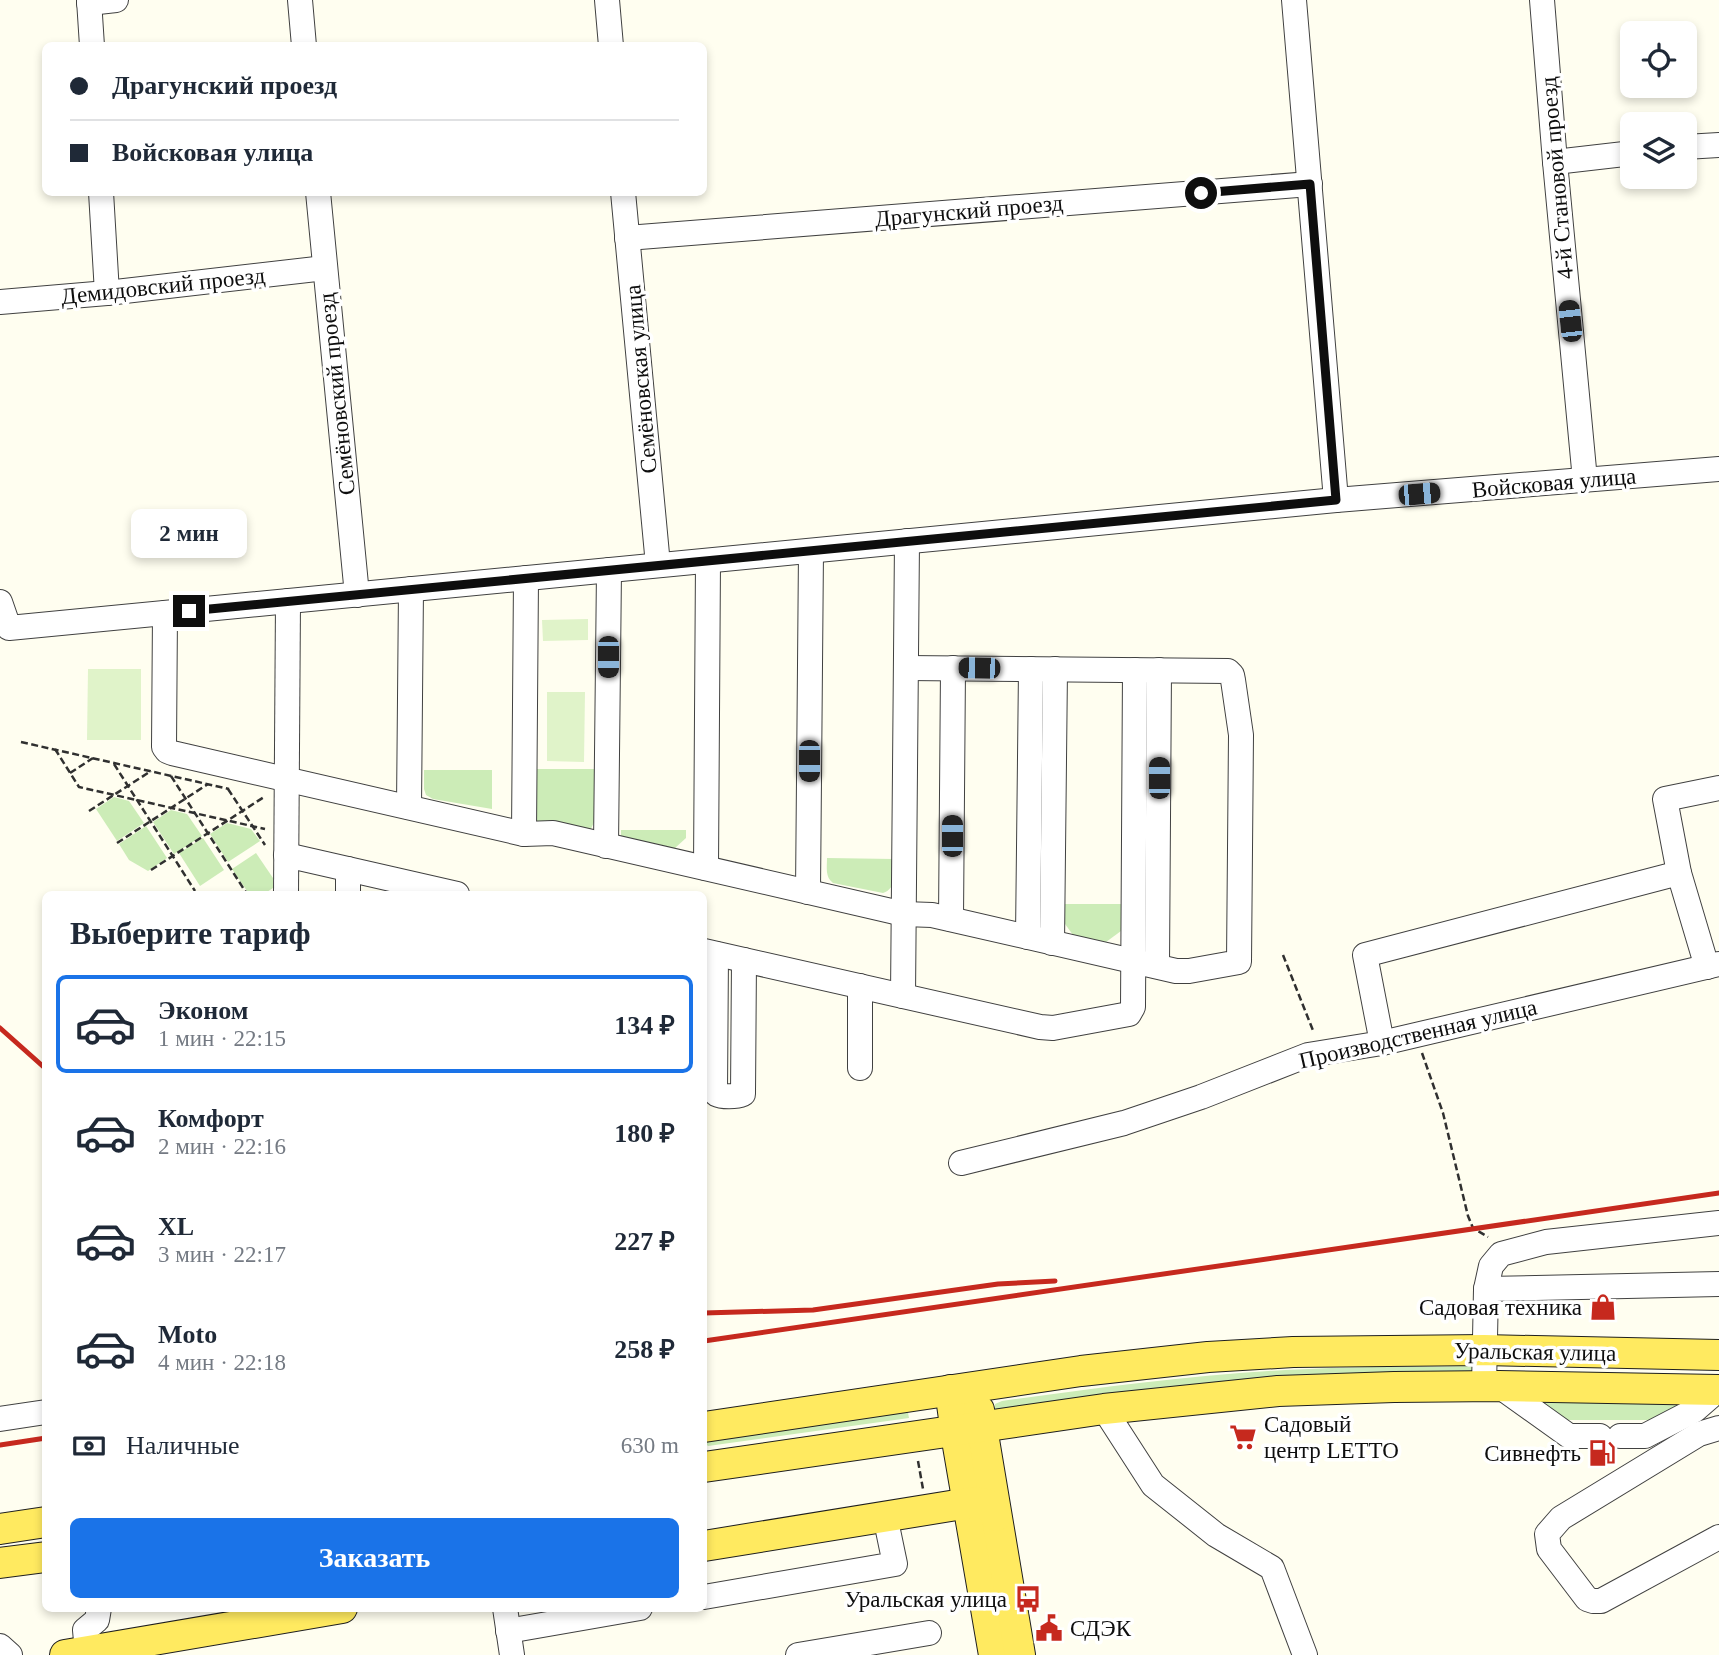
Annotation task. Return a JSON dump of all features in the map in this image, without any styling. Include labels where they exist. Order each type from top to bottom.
[{"type":"main road","name":"Уральская улица","points":[[707,1427],[1081,1371],[1208,1357],[1293,1352],[1483,1350],[1719,1355]]},
{"type":"main road","name":"Уральская улица","points":[[707,1467],[1104,1409],[1278,1391],[1492,1386],[1718,1390]]},
{"type":"main road","points":[[963,1388],[969,1430],[963,1505],[1000,1655]]},
{"type":"main road","points":[[963,1505],[969,1430]]},
{"type":"main road","points":[[707,1546],[963,1505]]},
{"type":"main road","points":[[0,1529],[42,1523]]},
{"type":"main road","points":[[1,1564],[42,1558]]},
{"type":"main road","points":[[76,1653],[125,1650],[315,1612]]},
{"type":"street","points":[[92,42],[89,1],[116,0]]},
{"type":"street","points":[[300,0],[304,42]]},
{"type":"street","points":[[607,0],[611,42]]},
{"type":"street","points":[[1294,0],[1336,500]]},
{"type":"street","name":"4-й Становой проезд","points":[[1542,0],[1585,480]]},
{"type":"street","points":[[1697,146],[1719,145]]},
{"type":"street","points":[[1555,162],[1620,154]]},
{"type":"street","name":"Драгунский проезд","points":[[627,238],[1310,184]]},
{"type":"street","points":[[101,196],[107,293]]},
{"type":"street","name":"Семёновский проезд","points":[[318,196],[357,595]]},
{"type":"street","name":"Семёновская улица","points":[[623,196],[658,565]]},
{"type":"street","name":"Демидовский проезд","points":[[0,302],[107,293],[325,268]]},
{"type":"street","name":"Войсковая улица","points":[[0,602],[9,628],[1336,500],[1719,469]]},
{"type":"street","points":[[904,996],[907,541]]},
{"type":"street","points":[[808,892],[811,551]]},
{"type":"street","points":[[706,868],[708,561]]},
{"type":"street","points":[[606,846],[608,570]]},
{"type":"street","points":[[524,834],[526,578]]},
{"type":"street","points":[[409,807],[411,589]]},
{"type":"street","points":[[286,891],[279,845],[287,779],[288,601]]},
{"type":"street","points":[[164,613],[164,747],[172,753],[524,834],[553,833],[904,914],[932,915],[1182,972],[1239,962],[1241,734],[1232,675],[1228,671],[906,668]]},
{"type":"street","points":[[951,919],[953,668]]},
{"type":"street","points":[[1040,940],[1043,669]]},
{"type":"street","points":[[744,960],[743,1092],[739,1096],[720,1096],[715,1092],[710,952],[1040,1027],[1053,1028],[1129,1014],[1145,964],[1147,670]]},
{"type":"street","points":[[1713,966],[1679,873],[1665,799],[1719,788]]},
{"type":"street","points":[[279,845],[348,869],[444,891]]},
{"type":"street","points":[[348,869],[348,891]]},
{"type":"street","points":[[1382,1043],[1364,955],[1679,873]]},
{"type":"street","name":"Производственная улица","points":[[961,1163],[1124,1123],[1201,1097],[1308,1055],[1382,1043],[1713,966]]},
{"type":"street","points":[[860,986],[860,1068]]},
{"type":"street","points":[[1718,1390],[1695,1410],[1645,1436],[1569,1436],[1492,1386],[1483,1350],[1486,1289],[1491,1266],[1501,1254],[1546,1242],[1719,1223]]},
{"type":"street","points":[[1486,1289],[1719,1284]]},
{"type":"street","points":[[1104,1409],[1153,1485],[1216,1535],[1272,1568],[1305,1655]]},
{"type":"street","points":[[0,1419],[42,1413]]},
{"type":"street","points":[[1719,1428],[1699,1434],[1560,1518],[1547,1534],[1549,1549],[1587,1599],[1593,1601],[1601,1601],[1719,1537]]},
{"type":"street","points":[[707,1596],[895,1564],[886,1516]]},
{"type":"street","points":[[76,1653],[85,1630],[97,1620],[98,1612]]},
{"type":"street","points":[[508,1631],[617,1612]]},
{"type":"street","points":[[798,1655],[929,1633]]},
{"type":"street","points":[[0,1646],[10,1655]]},
{"type":"path","points":[[21,741],[240,792]]},
{"type":"path","points":[[55,749],[79,787],[252,826],[279,845]]},
{"type":"path","points":[[70,773],[93,758]]},
{"type":"path","points":[[112,762],[195,891]]},
{"type":"path","points":[[89,811],[151,771]]},
{"type":"path","points":[[170,776],[245,891]]},
{"type":"path","points":[[117,843],[208,784]]},
{"type":"path","points":[[228,789],[252,826],[279,845]]},
{"type":"path","points":[[151,870],[264,797],[252,794]]},
{"type":"path","points":[[1283,955],[1321,1053]]},
{"type":"path","points":[[1417,1051],[1422,1054],[1443,1113],[1468,1216],[1474,1228],[1491,1239],[1501,1254]]},
{"type":"path","points":[[917,1456],[963,1505]]},
{"type":"green space","points":[[588,619],[588,640],[543,641],[542,620]]},
{"type":"green space","points":[[88,669],[141,669],[141,740],[87,740]]},
{"type":"green space","points":[[547,692],[585,692],[584,762],[547,761]]},
{"type":"green space","points":[[534,769],[595,769],[595,820],[590,831],[536,823]]},
{"type":"green space","points":[[424,770],[492,770],[492,809],[433,799],[426,795]]},
{"type":"green space","points":[[114,797],[129,801],[144,823],[117,841],[96,809]]},
{"type":"green space","points":[[171,810],[187,814],[202,836],[174,854],[153,822]]},
{"type":"green space","points":[[227,823],[251,829],[260,841],[228,862],[210,834]]},
{"type":"green space","points":[[146,826],[167,858],[148,871],[129,860],[119,844]]},
{"type":"green space","points":[[621,830],[686,830],[686,838],[675,848],[668,849],[621,837]]},
{"type":"green space","points":[[203,838],[224,870],[200,886],[179,853]]},
{"type":"green space","points":[[256,853],[273,878],[273,888],[268,891],[247,891],[232,869]]},
{"type":"green space","points":[[827,858],[894,859],[893,883],[888,891],[883,893],[833,883],[828,875]]},
{"type":"green space","points":[[1065,904],[1122,904],[1121,931],[1106,942],[1073,935],[1065,924]]},
{"type":"green space","points":[[1479,1366],[1479,1376],[1001,1412],[994,1409],[995,1404],[1002,1401],[1193,1377],[1330,1368]]},
{"type":"green space","points":[[1533,1400],[1689,1404],[1663,1420],[1557,1420]]},
{"type":"green space","points":[[907,1407],[909,1418],[708,1446],[707,1438]]},
{"type":"railway","points":[[0,1028],[42,1065]]},
{"type":"railway","points":[[707,1341],[1719,1193]]},
{"type":"railway","points":[[707,1313],[813,1310],[998,1284],[1055,1281]]},
{"type":"railway","points":[[0,1445],[42,1439]]},
{"type":"place","name":"Садовая техника","points":[[1603,1307]]},
{"type":"place","name":"Садовый центр LETTO","points":[[1243,1437]]},
{"type":"place","name":"Сивнефть","points":[[1602,1453]]},
{"type":"place","name":"Уральская улица","points":[[1028,1599]]},
{"type":"place","name":"СДЭК","points":[[1049,1628]]},
{"type":"route","points":[[189,611],[1336,500],[1310,184],[1201,193]]}]
